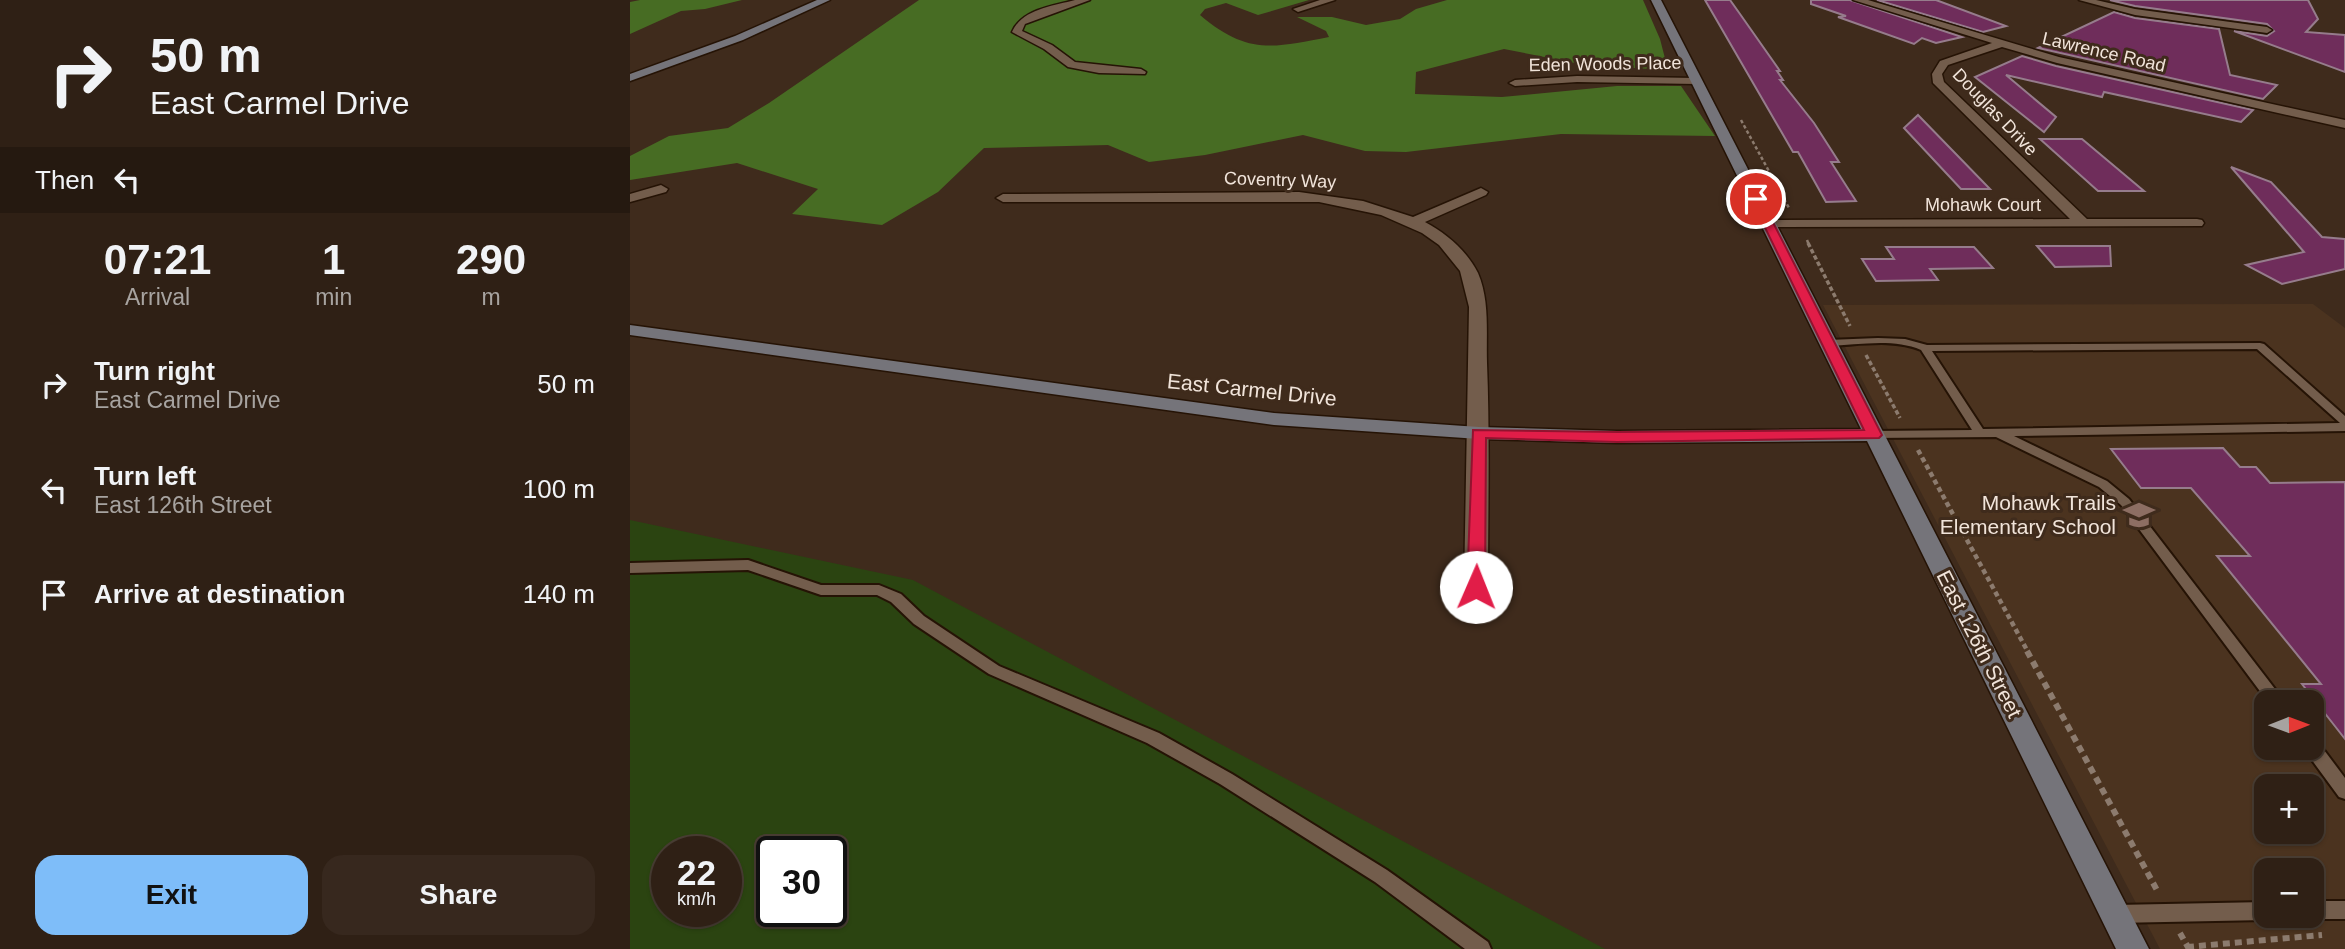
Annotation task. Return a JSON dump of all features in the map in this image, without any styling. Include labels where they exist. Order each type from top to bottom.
[{"type":"street","points":[[630,78],[739,38],[825,0]]},
{"type":"street","points":[[1085,0],[1034,15],[1021,22],[1017,32],[1048,47],[1072,65],[1099,70],[1141,72]]},
{"type":"street","points":[[1298,9],[1330,0]]},
{"type":"street","name":"East 126th Street","points":[[1656,0],[2133,949]]},
{"type":"street","name":"Lawrence Road","points":[[1858,0],[2057,60],[2345,124]]},
{"type":"street","points":[[2084,0],[2135,12],[2267,30]]},
{"type":"street","name":"Douglas Drive","points":[[2000,44],[1944,63],[1937,74],[1939,83],[2084,224]]},
{"type":"street","name":"Eden Woods Place","points":[[1515,83],[1577,79],[1696,80]]},
{"type":"street","points":[[630,198],[661,189]]},
{"type":"street","points":[[1410,223],[1481,192]]},
{"type":"street","name":"Coventry Way","points":[[1003,198],[1299,196],[1354,203],[1410,223],[1442,240],[1459,256],[1473,280],[1477,302],[1479,433],[1476,587]]},
{"type":"street","name":"Mohawk Court","points":[[1769,224],[2197,223]]},
{"type":"street","name":"East Carmel Drive","points":[[630,330],[1274,419],[1479,433],[1617,437],[1874,435]]},
{"type":"lane","points":[[1828,343],[1904,342],[1925,348],[2260,346],[2345,425]]},
{"type":"lane","points":[[1925,348],[1979,432]]},
{"type":"lane","points":[[1874,435],[2345,425]]},
{"type":"lane","points":[[1995,432],[2104,484],[2126,502],[2268,690]]},
{"type":"lane","points":[[630,568],[748,565],[821,590],[880,590],[896,598],[919,620],[994,670],[1153,738],[1226,779],[1381,876],[1481,949]]},
{"type":"lane","points":[[2322,760],[2345,791]]},
{"type":"lane","points":[[2324,910],[2345,909]]},
{"type":"lane","points":[[2115,914],[2254,911]]},
{"type":"path","points":[[1916,446],[2143,866]]},
{"type":"path","points":[[2188,948],[2332,934]]},
{"type":"shaded area","name":"Mohawk Trails Elementary School","points":[[2313,304],[2345,328],[2345,949],[2160,949],[1823,305]]},
{"type":"green space","points":[[742,0],[705,9],[681,11],[630,34],[630,2]]},
{"type":"green space","points":[[919,0],[1309,0],[1258,15],[1226,3],[1205,9],[1200,15],[1232,37],[1261,45],[1276,45],[1329,37],[1326,31],[1297,17],[1332,17],[1366,25],[1400,19],[1416,9],[1447,0],[1643,0],[1660,39],[1668,70],[1585,65],[1504,49],[1416,72],[1415,94],[1502,97],[1617,86],[1681,86],[1715,136],[1561,134],[1406,152],[1365,151],[1303,135],[1205,155],[1149,162],[1108,145],[984,148],[938,192],[882,225],[792,214],[818,189],[737,163],[630,180],[630,156],[669,136],[728,128]]},
{"type":"green space","points":[[630,520],[913,580],[1605,949],[630,949]]},
{"type":"building","points":[[1705,0],[1730,0],[1780,71],[1777,71],[1783,80],[1780,80],[1814,123],[1839,162],[1831,162],[1856,201],[1826,202],[1798,152],[1793,152]]},
{"type":"building","points":[[1811,0],[1850,0],[1962,37],[1936,43],[1922,38],[1914,44],[1838,17],[1846,16],[1811,4]]},
{"type":"building","points":[[1877,0],[1936,0],[2006,26],[1983,32]]},
{"type":"building","points":[[2110,0],[2308,0],[2318,19],[2306,32],[2345,35],[2345,72],[2234,31],[2267,36],[2274,31],[2267,24],[2135,6]]},
{"type":"building","points":[[2114,12],[2135,18],[2219,29],[2230,75],[2277,85],[2263,99],[2038,48]]},
{"type":"building","points":[[2022,56],[2253,110],[2241,122],[2104,92],[2102,97],[2006,75],[2056,117],[2044,132],[1975,77]]},
{"type":"building","points":[[1918,115],[1990,189],[1961,189],[1904,128]]},
{"type":"building","points":[[2040,139],[2082,139],[2144,191],[2098,191]]},
{"type":"building","points":[[2231,167],[2271,182],[2322,237],[2345,239],[2345,269],[2282,284],[2246,265],[2304,252]]},
{"type":"building","points":[[2037,246],[2110,246],[2111,266],[2055,267]]},
{"type":"building","points":[[1886,247],[1974,247],[1993,268],[1930,269],[1938,280],[1876,281],[1862,259],[1894,259]]},
{"type":"building","points":[[2223,448],[2240,467],[2256,467],[2270,483],[2345,482],[2345,739],[2324,712],[2324,690],[2307,690],[2302,684],[2321,684],[2217,556],[2250,556],[2191,488],[2141,488],[2111,449]]},
{"type":"place","name":"Mohawk Trails Elementary School","points":[[2139,515]]},
{"type":"route","points":[[1476,587],[1479,433],[1617,437],[1874,435],[1756,199]]}]
